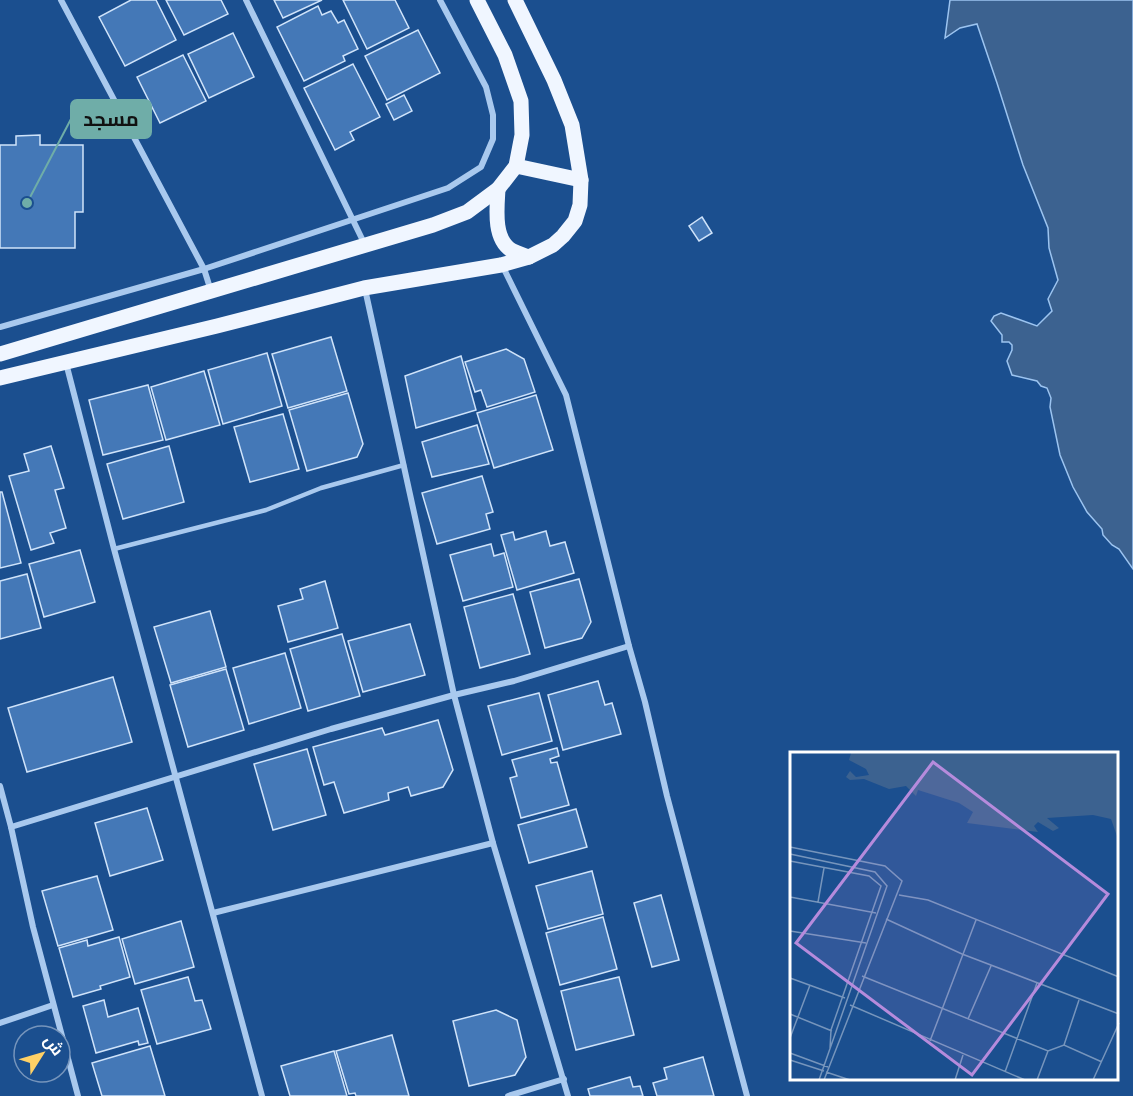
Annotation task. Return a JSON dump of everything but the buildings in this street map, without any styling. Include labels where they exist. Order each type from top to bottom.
[{"type":"main road","points":[[0,354],[433,225],[466,212],[498,189],[516,166],[522,135],[521,101],[504,56],[477,0]]},
{"type":"main road","points":[[0,378],[364,288],[501,265],[529,257],[553,245],[575,221],[580,205],[581,180],[572,125],[554,80],[515,0]]},
{"type":"main road","points":[[516,166],[581,180]]},
{"type":"main road","points":[[498,189],[496,213],[504,244],[512,251],[529,257]]},
{"type":"street","points":[[61,0],[204,269],[212,292]]},
{"type":"street","points":[[246,0],[366,246]]},
{"type":"street","points":[[0,327],[204,269],[448,188],[481,167],[493,140],[493,115],[486,87],[440,0]]},
{"type":"street","points":[[501,265],[566,395],[712,972],[747,1096]]},
{"type":"street","points":[[364,288],[454,695],[493,843],[568,1096]]},
{"type":"street","points":[[66,363],[262,1096]]},
{"type":"street","points":[[11,827],[331,729],[514,681],[629,646]]},
{"type":"street","points":[[0,786],[33,927],[78,1096]]},
{"type":"street","points":[[213,913],[493,843]]},
{"type":"street","points":[[0,1023],[53,1005]]},
{"type":"street","points":[[508,1096],[564,1078]]},
{"type":"lane","points":[[114,549],[266,510],[321,488],[404,465]]},
{"type":"water","points":[[950,0],[1133,0],[1133,569],[1119,549],[1103,535],[1102,529],[1087,512],[1073,487],[1060,455],[1050,407],[1051,398],[1047,388],[1041,386],[1037,381],[1012,375],[1007,361],[1012,345],[1009,342],[1002,342],[1002,335],[991,321],[994,316],[1001,313],[1037,326],[1052,311],[1048,299],[1058,280],[1049,248],[1048,228],[1023,165],[977,24],[960,28],[945,38]]},
{"type":"place","name":"مسجد","points":[[27,203]]}]
